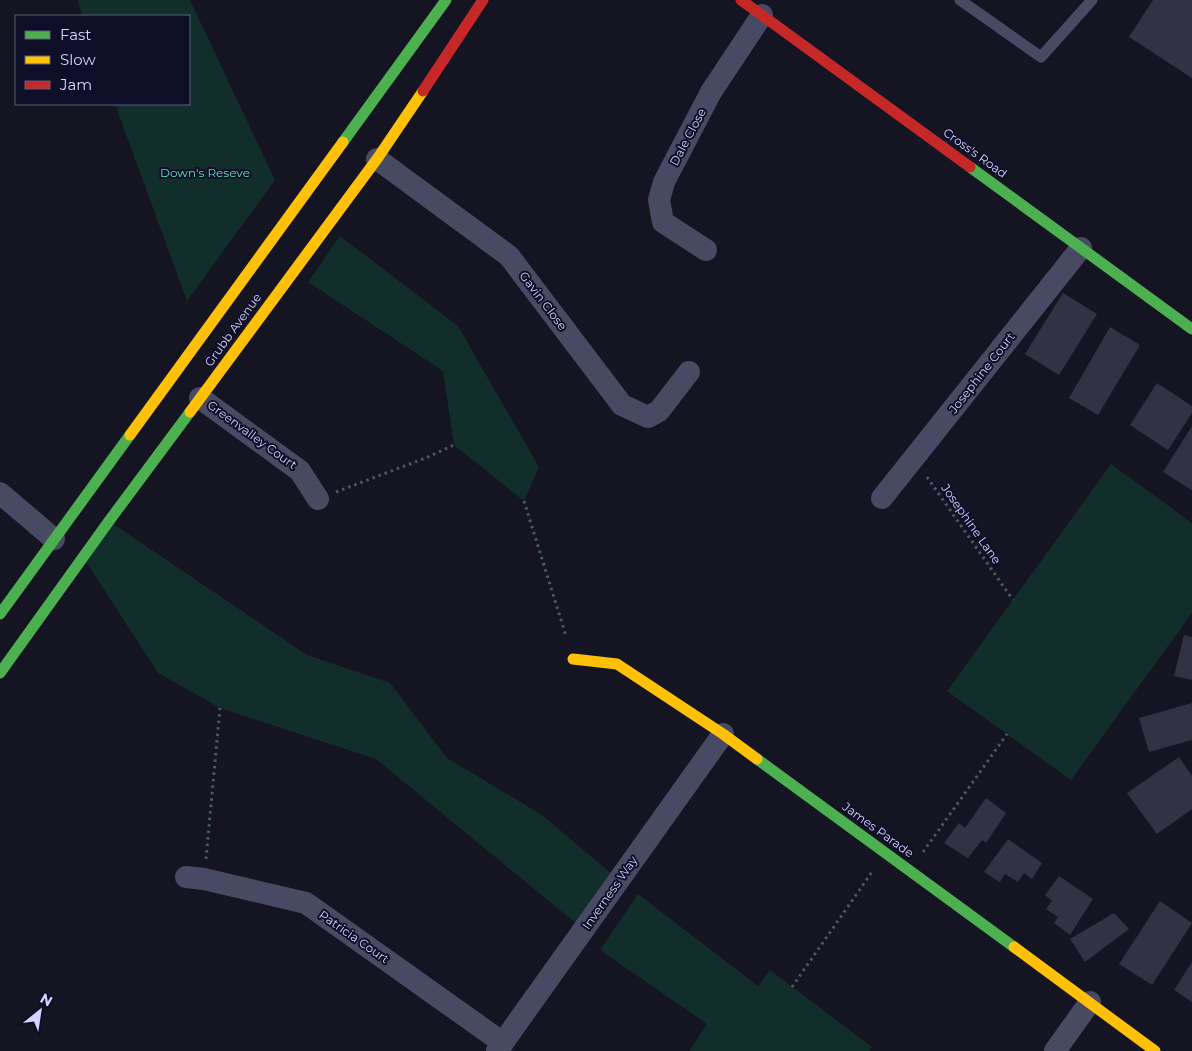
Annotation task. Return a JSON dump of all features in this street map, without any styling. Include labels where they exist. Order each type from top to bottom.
[{"type":"street","name":"Grubb Avenue","points":[[0,614],[57,541],[446,0]]},
{"type":"street","name":"Grubb Avenue","points":[[0,673],[79,555],[200,398],[376,159],[483,0]]},
{"type":"street","name":"Cross's Road","points":[[741,0],[1192,329]]},
{"type":"street","name":"Dale Close","points":[[706,250],[663,222],[659,200],[664,182],[712,92],[762,15]]},
{"type":"street","name":"Gavin Close","points":[[376,159],[508,256],[622,405],[648,417],[659,411],[688,372]]},
{"type":"street","name":"Josephine Court","points":[[882,498],[1081,248]]},
{"type":"street","name":"Greenvalley Court","points":[[200,398],[300,471],[318,499]]},
{"type":"street","points":[[0,493],[57,541]]},
{"type":"street","name":"James Parade","points":[[573,659],[617,664],[723,734],[1155,1051]]},
{"type":"street","name":"Inverness Way","points":[[500,1047],[723,734]]},
{"type":"street","name":"Patricia Court","points":[[195,878],[306,903],[500,1047]]},
{"type":"street","points":[[1055,1051],[1090,1002]]},
{"type":"lane","points":[[968,2],[1041,57],[1092,0]]},
{"type":"path","points":[[318,499],[428,457],[454,445]]},
{"type":"path","name":"Josephine Lane","points":[[914,458],[1013,600]]},
{"type":"path","points":[[524,501],[573,659]]},
{"type":"path","points":[[195,878],[220,708]]},
{"type":"path","points":[[910,870],[1007,734]]},
{"type":"path","points":[[792,987],[885,853]]},
{"type":"green space","name":"Down's Reseve","points":[[77,0],[190,0],[275,180],[187,301],[115,105],[190,105],[190,15],[83,15]]},
{"type":"green space","points":[[340,236],[458,326],[539,467],[524,501],[454,445],[443,371],[308,282]]},
{"type":"green space","points":[[1111,464],[1192,523],[1192,613],[1071,780],[947,691]]},
{"type":"green space","points":[[109,521],[307,655],[390,683],[447,758],[542,815],[619,880],[584,930],[376,759],[220,708],[158,673],[83,557]]},
{"type":"green space","points":[[638,894],[758,986],[770,970],[872,1047],[870,1051],[689,1051],[707,1024],[600,950]]},
{"type":"building","points":[[1153,0],[1192,0],[1192,78],[1129,37]]},
{"type":"building","points":[[1063,293],[1097,314],[1059,375],[1025,354]]},
{"type":"building","points":[[1110,327],[1140,345],[1098,415],[1069,398]]},
{"type":"building","points":[[1157,383],[1192,406],[1192,413],[1168,450],[1130,425]]},
{"type":"building","points":[[1192,426],[1192,490],[1163,472]]},
{"type":"building","points":[[1184,635],[1192,637],[1192,680],[1174,676]]},
{"type":"building","points":[[1192,703],[1192,740],[1149,752],[1139,718]]},
{"type":"building","points":[[1179,757],[1192,776],[1192,809],[1157,834],[1127,793]]},
{"type":"building","points":[[986,798],[1006,813],[986,843],[982,840],[968,858],[944,843],[959,823],[965,828]]},
{"type":"building","points":[[1008,839],[1042,863],[1032,879],[1024,873],[1018,882],[1005,874],[1000,882],[984,872]]},
{"type":"building","points":[[1059,876],[1093,899],[1070,935],[1054,923],[1058,917],[1046,909],[1052,901],[1045,895]]},
{"type":"building","points":[[1160,901],[1192,923],[1152,985],[1119,964]]},
{"type":"building","points":[[1114,913],[1129,929],[1085,962],[1070,939]]},
{"type":"building","points":[[1192,962],[1192,1002],[1174,990]]},
{"type":"traffic: fast","points":[[343,142],[446,0]]},
{"type":"traffic: fast","points":[[970,167],[1192,329]]},
{"type":"traffic: fast","points":[[0,673],[190,412]]},
{"type":"traffic: fast","points":[[0,614],[130,435]]},
{"type":"traffic: fast","points":[[757,759],[1014,947]]},
{"type":"traffic: slow","points":[[190,412],[377,159],[423,91]]},
{"type":"traffic: slow","points":[[130,435],[343,142]]},
{"type":"traffic: slow","points":[[573,659],[617,664],[723,734],[757,759]]},
{"type":"traffic: slow","points":[[1014,947],[1155,1051]]},
{"type":"traffic: jam","points":[[423,91],[483,0]]},
{"type":"traffic: jam","points":[[741,0],[970,167]]}]
